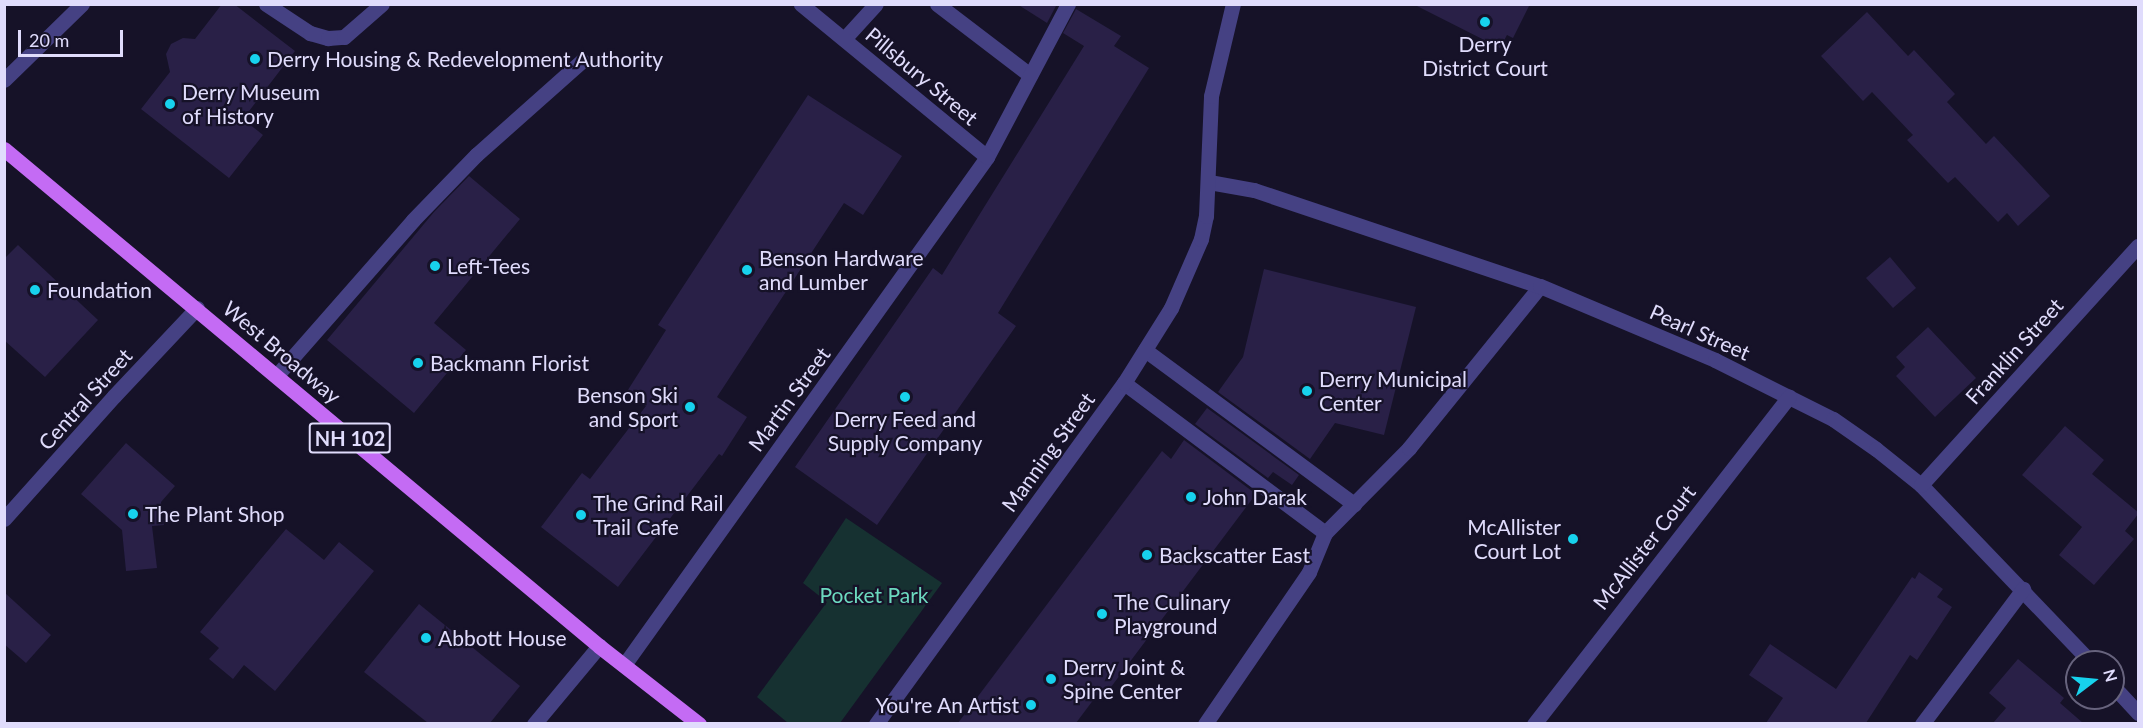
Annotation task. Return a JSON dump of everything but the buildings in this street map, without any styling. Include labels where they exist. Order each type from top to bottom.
[{"type":"main road","name":"West Broadway","points":[[4,149],[599,646],[695,722]]},
{"type":"street","points":[[4,80],[82,4]]},
{"type":"street","points":[[266,4],[310,33],[328,38],[344,37],[381,4]]},
{"type":"street","name":"Pillsbury Street","points":[[801,4],[987,157]]},
{"type":"street","points":[[844,39],[876,4]]},
{"type":"street","points":[[937,4],[1030,75]]},
{"type":"street","name":"Martin Street","points":[[624,665],[987,157],[1068,4]]},
{"type":"street","name":"Manning Street","points":[[876,723],[1125,383],[1171,308],[1201,239],[1209,182],[1208,130],[1211,96],[1233,4]]},
{"type":"street","points":[[277,375],[413,220],[476,155],[582,61]]},
{"type":"street","name":"Pearl Street","points":[[1209,182],[1254,190],[1540,286],[1715,360],[1833,419],[1876,449],[1921,485],[2080,650]]},
{"type":"street","name":"Franklin Street","points":[[1921,485],[2139,246]]},
{"type":"street","points":[[1205,723],[1309,572],[1325,533],[1408,448],[1540,286]]},
{"type":"street","name":"Central Street","points":[[4,519],[197,308]]},
{"type":"street","points":[[1145,350],[1354,504]]},
{"type":"street","points":[[1125,383],[1325,533]]},
{"type":"street","name":"McAllister Court","points":[[1534,723],[1789,397]]},
{"type":"street","points":[[1922,723],[2023,589]]},
{"type":"street","points":[[534,723],[599,646]]},
{"type":"street","points":[[2125,698],[2139,713]]},
{"type":"green space","name":"Pocket Park","points":[[846,518],[942,583],[840,723],[788,723],[757,697],[827,602],[803,583]]},
{"type":"place","name":"Derry District Court","points":[[1485,22]]},
{"type":"place","name":"Derry Housing & Redevelopment Authority","points":[[255,59]]},
{"type":"place","name":"Derry Museum of History","points":[[170,104]]},
{"type":"place","name":"Left-Tees","points":[[435,266]]},
{"type":"place","name":"Benson Hardware and Lumber","points":[[747,270]]},
{"type":"place","name":"Foundation","points":[[35,290]]},
{"type":"place","name":"Backmann Florist","points":[[418,363]]},
{"type":"place","name":"Derry Municipal Center","points":[[1307,391]]},
{"type":"place","name":"Derry Feed and Supply Company","points":[[905,397]]},
{"type":"place","name":"Benson Ski and Sport","points":[[690,407]]},
{"type":"place","name":"John Darak","points":[[1191,497]]},
{"type":"place","name":"The Plant Shop","points":[[133,514]]},
{"type":"place","name":"The Grind Rail Trail Cafe","points":[[581,515]]},
{"type":"place","name":"McAllister Court Lot","points":[[1573,539]]},
{"type":"place","name":"Backscatter East","points":[[1147,555]]},
{"type":"place","name":"The Culinary Playground","points":[[1102,614]]},
{"type":"place","name":"Abbott House","points":[[426,638]]},
{"type":"place","name":"Derry Joint & Spine Center","points":[[1051,679]]},
{"type":"place","name":"You're An Artist","points":[[1031,705]]}]
